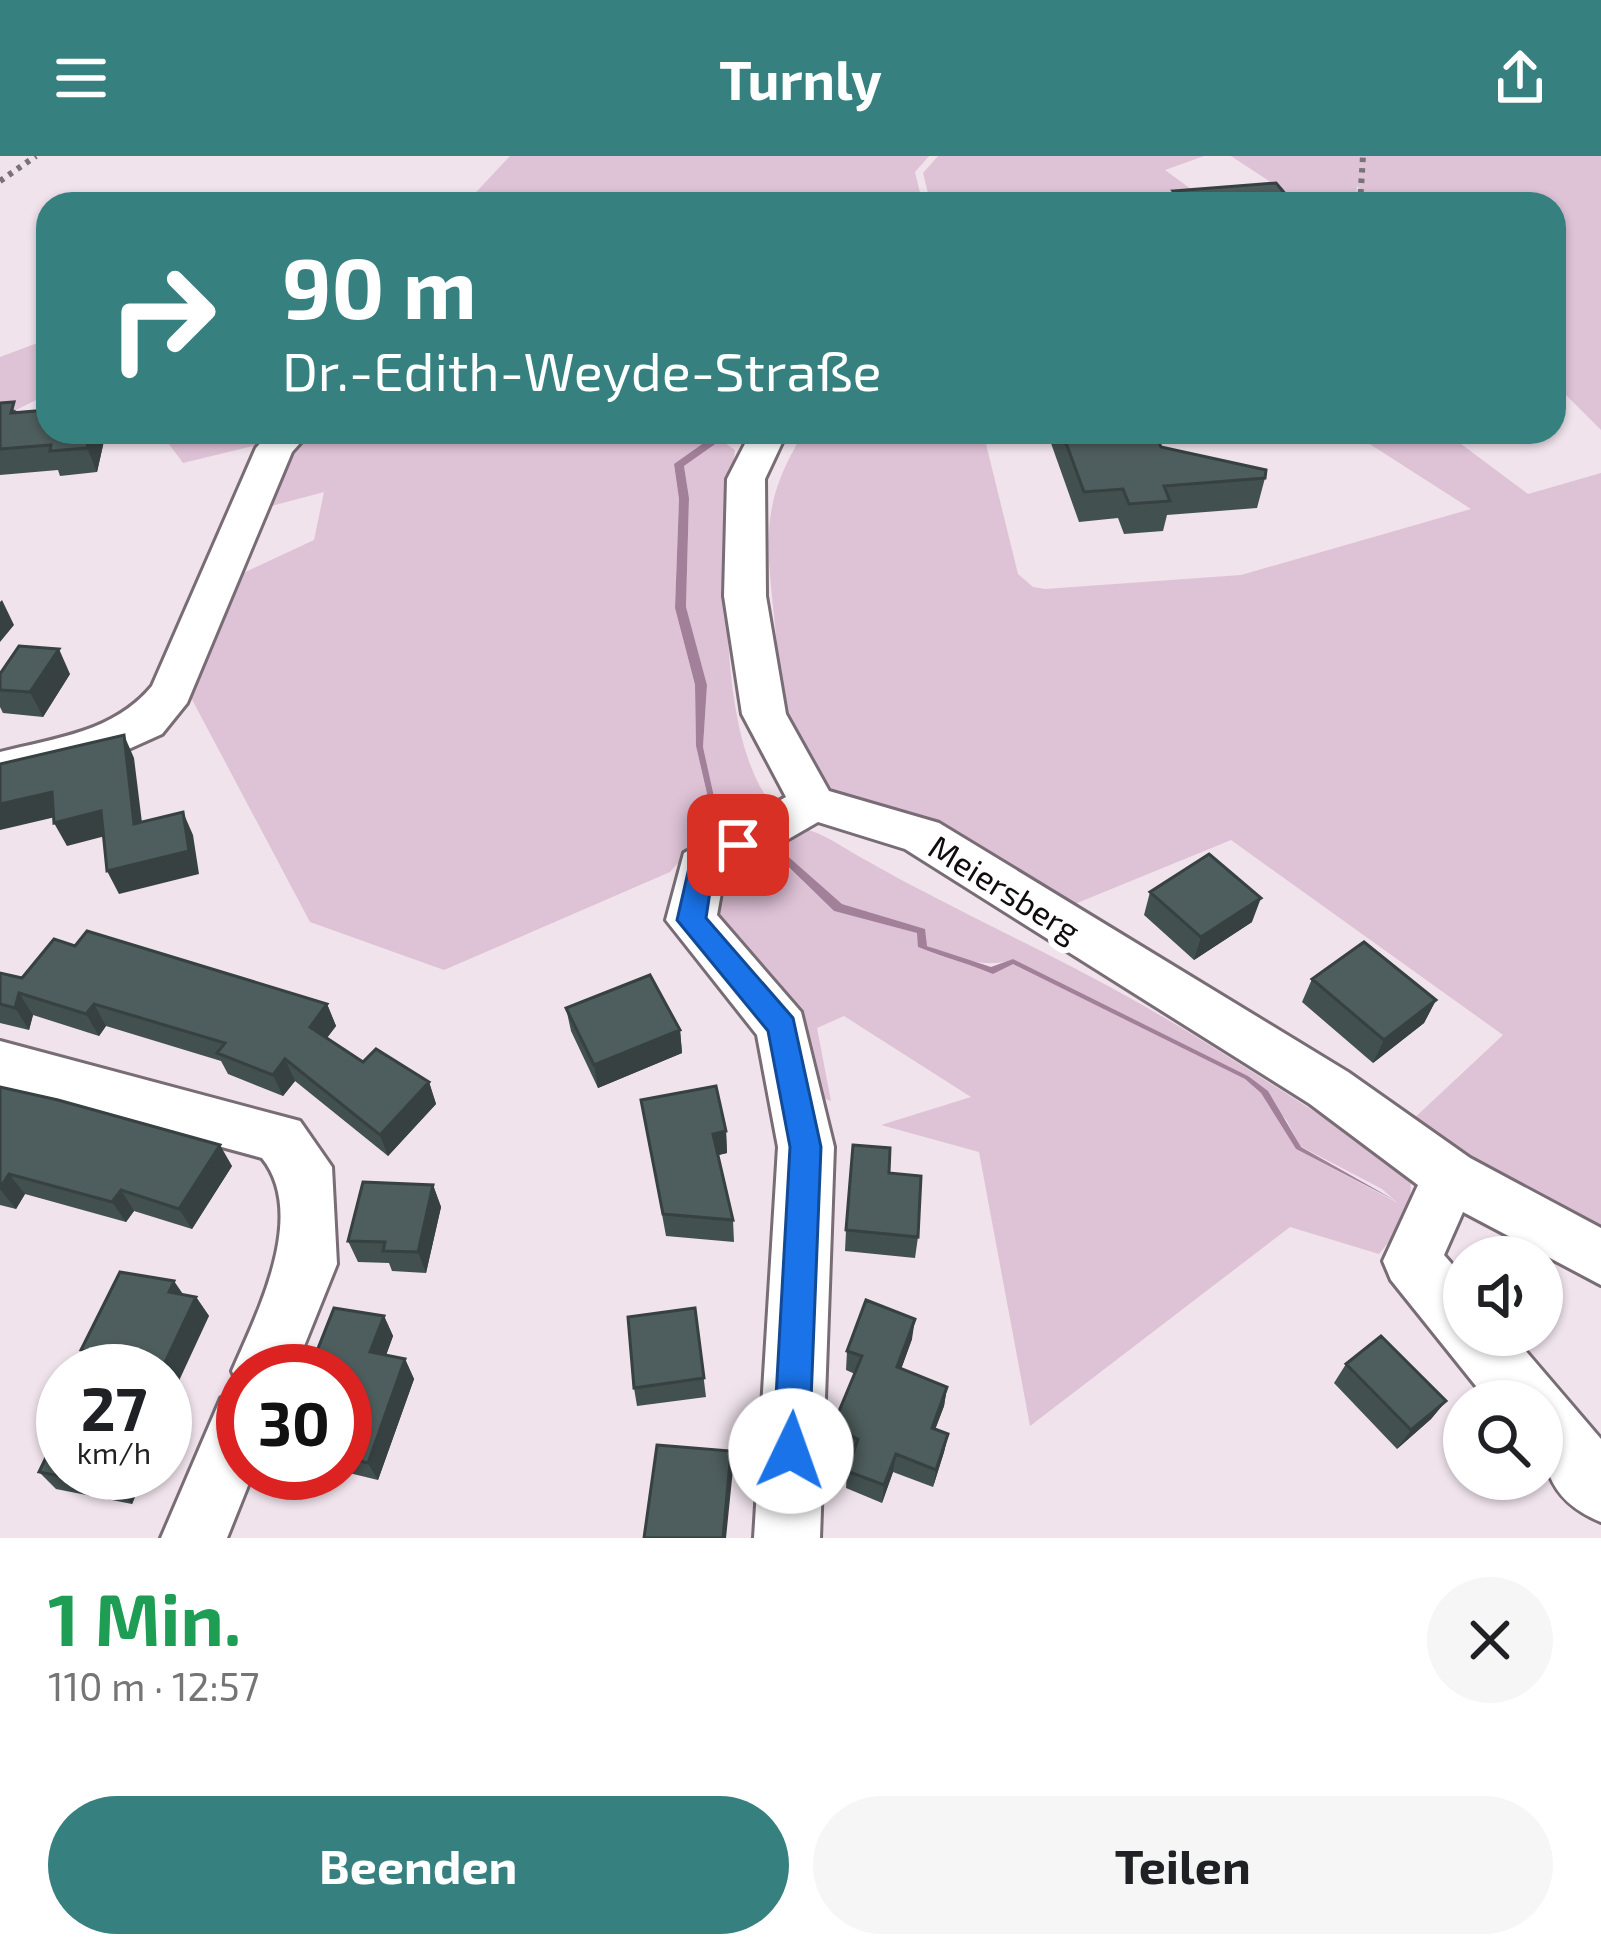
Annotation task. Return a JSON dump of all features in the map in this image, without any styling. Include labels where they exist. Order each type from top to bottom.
[{"type":"street","points":[[0,770],[106,741],[146,723],[171,692],[279,444]]},
{"type":"street","points":[[763,444],[746,479],[745,596],[764,714],[813,803],[700,866],[691,920],[782,1027],[806,1147],[787,1538]]},
{"type":"street","name":"Meiersberg","points":[[813,803],[922,836],[1329,1088],[1450,1176],[1601,1258]]},
{"type":"street","points":[[0,1064],[280,1138],[304,1168],[308,1264],[274,1344]]},
{"type":"street","points":[[1443,1299],[1412,1261],[1450,1176]]},
{"type":"street","points":[[1490,1356],[1510,1380]]},
{"type":"street","points":[[1563,1443],[1601,1489]]},
{"type":"street","points":[[194,1538],[216,1485]]},
{"type":"path","points":[[0,182],[36,156]]},
{"type":"path","points":[[1361,192],[1364,156]]},
{"type":"shaded area","points":[[510,156],[929,156],[915,172],[920,192],[476,192]]},
{"type":"shaded area","points":[[938,156],[1204,156],[1165,170],[1195,192],[928,192],[923,173]]},
{"type":"shaded area","points":[[1231,156],[1601,156],[1601,430],[1566,395],[1566,192],[1363,192],[1357,186],[1357,192],[1286,192]]},
{"type":"shaded area","points":[[36,344],[36,400],[0,418],[0,357]]},
{"type":"shaded area","points":[[169,444],[261,444],[183,463]]},
{"type":"shaded area","points":[[298,444],[703,444],[674,465],[679,499],[675,608],[695,686],[696,746],[711,812],[725,827],[752,833],[834,911],[918,933],[918,947],[993,974],[1013,963],[1245,1079],[1261,1093],[1296,1149],[1398,1203],[1382,1189],[1300,1146],[1287,1121],[1248,1076],[1013,959],[981,963],[959,958],[926,945],[924,929],[842,904],[755,830],[729,823],[717,810],[703,747],[707,685],[686,608],[689,498],[684,466],[715,444],[727,444],[735,450],[727,580],[731,678],[750,765],[775,809],[791,822],[1122,994],[1411,1171],[1410,1215],[1379,1254],[1290,1227],[1030,1426],[979,1152],[881,1125],[971,1097],[844,1016],[817,1028],[831,1101],[823,1098],[806,1043],[712,925],[687,853],[670,872],[444,970],[310,922],[187,690],[237,576],[314,540],[324,492],[260,509]]},
{"type":"shaded area","points":[[702,444],[715,444],[684,466],[689,498],[686,607],[707,685],[703,747],[717,810],[729,823],[725,827],[711,811],[696,746],[695,685],[675,608],[679,499],[674,464]]},
{"type":"shaded area","points":[[797,444],[986,444],[1018,574],[1033,587],[1045,589],[1241,575],[1471,509],[1370,444],[1461,444],[1528,494],[1601,473],[1601,1238],[1409,1123],[1503,1035],[1231,840],[1065,908],[895,831],[834,795],[813,776],[794,742],[783,699],[771,588],[770,521]]},
{"type":"shaded area","points":[[775,845],[842,904],[925,929],[927,946],[991,967],[1013,959],[1248,1076],[1268,1091],[1301,1147],[1398,1202],[1296,1149],[1261,1093],[1245,1079],[1013,964],[993,974],[918,947],[917,933],[834,911],[770,849]]},
{"type":"building","points":[[1276,183],[1284,192],[1174,192]]},
{"type":"building","points":[[14,402],[11,413],[36,411],[36,444],[88,444],[87,448],[0,449],[0,403]]},
{"type":"building","points":[[1066,444],[1160,444],[1266,470],[1265,478],[1164,486],[1170,501],[1129,504],[1123,489],[1084,492]]},
{"type":"building","points":[[19,646],[59,649],[30,692],[0,690],[0,674]]},
{"type":"building","points":[[124,735],[134,824],[183,812],[189,851],[107,871],[101,811],[54,823],[52,792],[0,804],[0,764]]},
{"type":"building","points":[[1209,854],[1261,898],[1201,937],[1150,892]]},
{"type":"building","points":[[87,931],[327,1004],[310,1027],[363,1062],[376,1049],[429,1082],[380,1135],[285,1059],[273,1075],[217,1053],[225,1043],[94,1004],[86,1014],[19,993],[15,1008],[0,1004],[0,973],[22,978],[54,939],[75,946]]},
{"type":"building","points":[[1364,942],[1436,1000],[1384,1040],[1312,979]]},
{"type":"building","points":[[650,975],[680,1030],[594,1065],[566,1008]]},
{"type":"building","points":[[716,1086],[726,1131],[713,1134],[733,1220],[663,1214],[641,1100]]},
{"type":"building","points":[[0,1087],[220,1145],[179,1209],[121,1190],[112,1202],[9,1174],[0,1188]]},
{"type":"building","points":[[853,1145],[890,1148],[889,1173],[921,1176],[918,1237],[846,1230]]},
{"type":"building","points":[[363,1182],[433,1185],[418,1252],[383,1251],[385,1242],[348,1241]]},
{"type":"building","points":[[120,1272],[174,1281],[169,1292],[196,1297],[174,1344],[84,1344]]},
{"type":"building","points":[[866,1300],[915,1319],[897,1367],[947,1387],[932,1428],[948,1434],[936,1470],[896,1454],[884,1485],[847,1471],[858,1439],[832,1428],[862,1356],[847,1351]]},
{"type":"building","points":[[334,1308],[384,1316],[372,1347],[320,1344]]},
{"type":"building","points":[[695,1308],[704,1378],[634,1388],[628,1317]]},
{"type":"building","points":[[1381,1336],[1443,1398],[1443,1403],[1411,1430],[1346,1364]]},
{"type":"building","points":[[372,1352],[405,1359],[372,1452]]},
{"type":"building","points":[[657,1445],[731,1451],[723,1538],[644,1538]]},
{"type":"route","points":[[738,845],[700,866],[691,920],[782,1027],[806,1147],[791,1451]]}]
